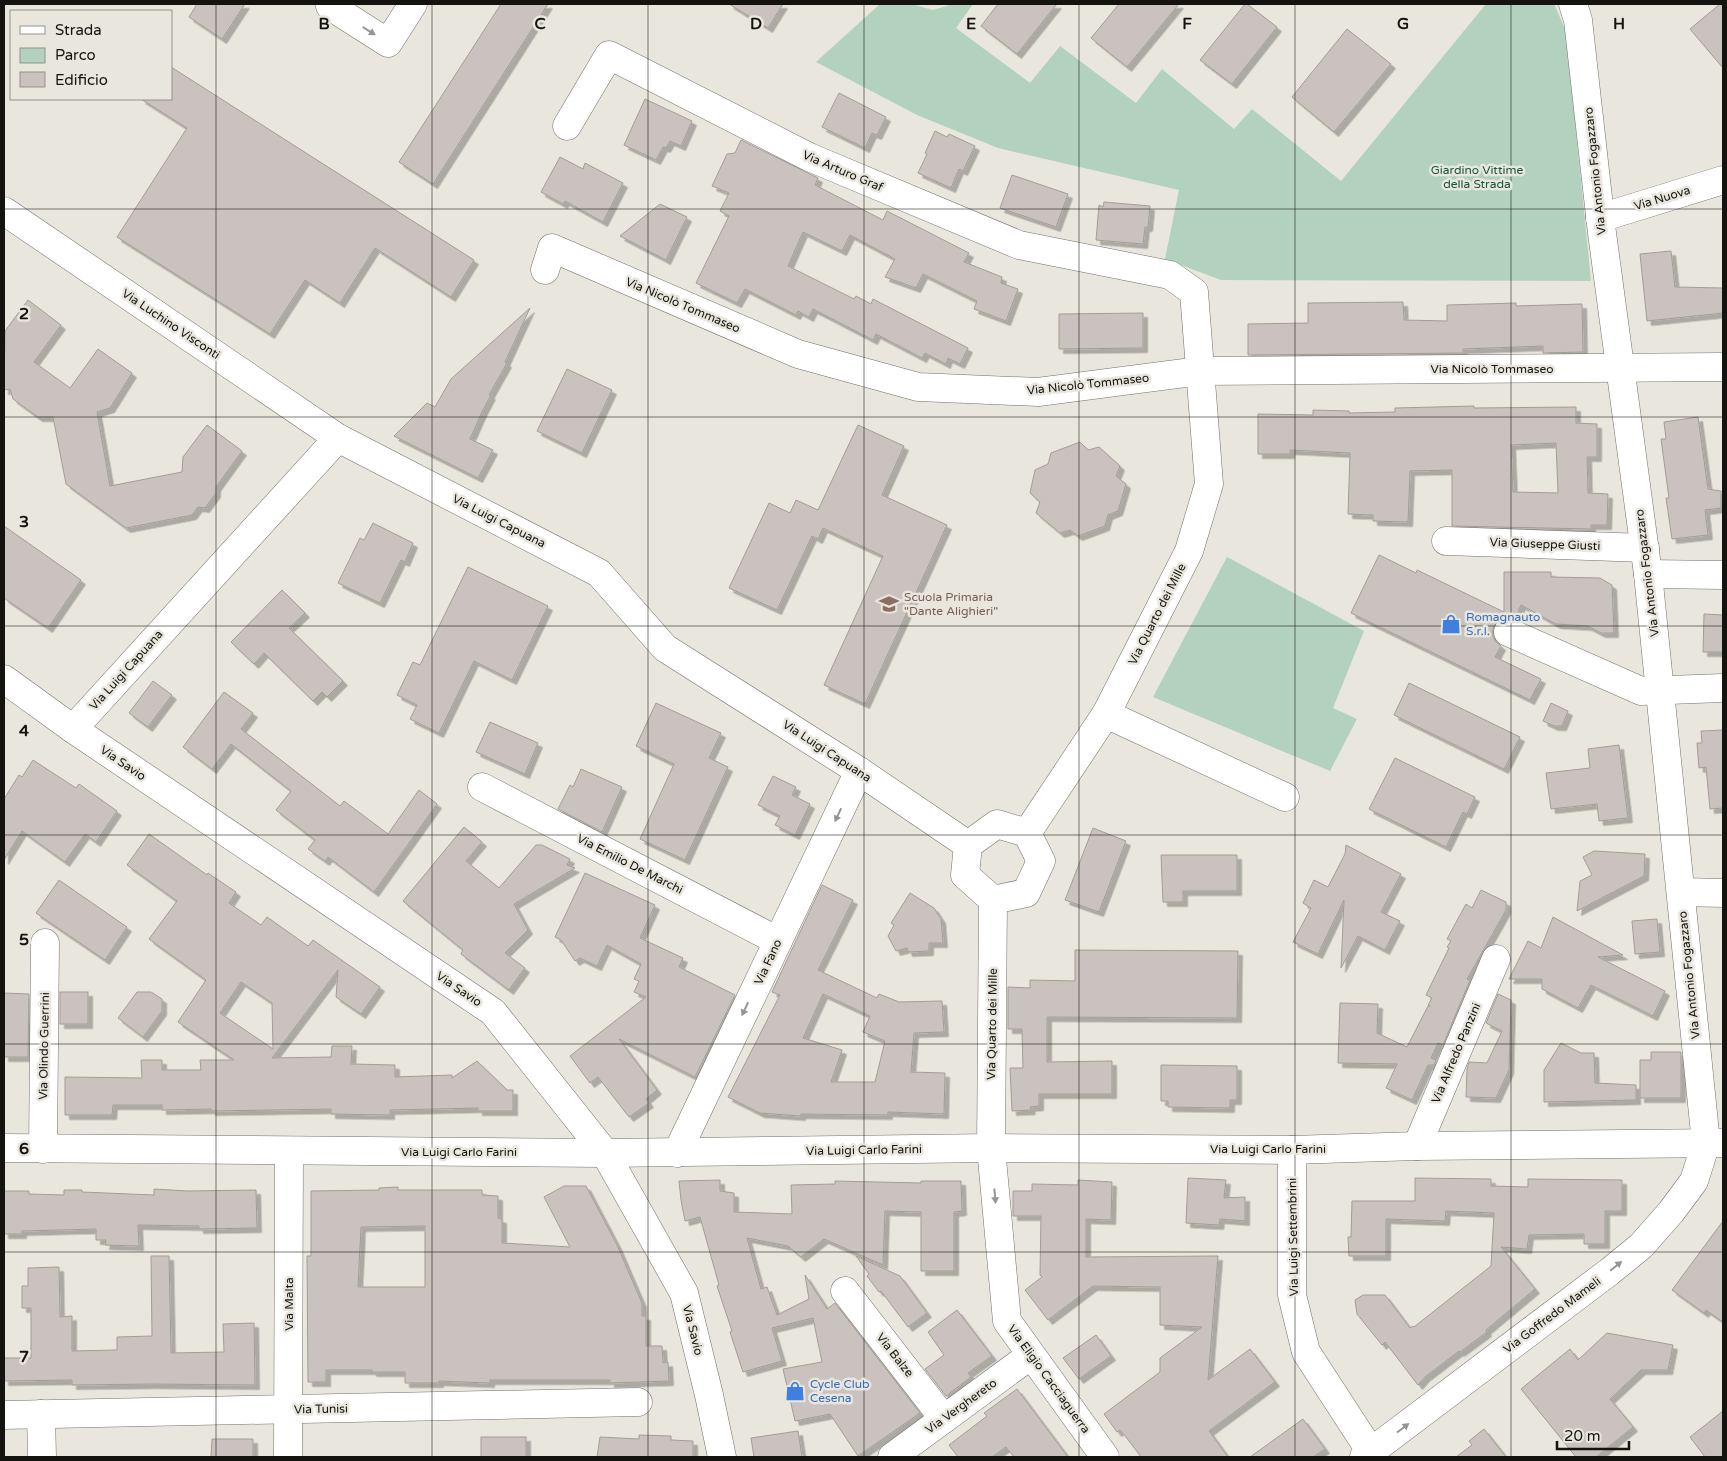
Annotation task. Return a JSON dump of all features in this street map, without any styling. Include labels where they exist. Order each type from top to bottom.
[{"type":"street","points":[[331,4],[330,6],[388,43],[413,4]]},
{"type":"street","name":"Via Antonio Fogazzaro","points":[[1573,4],[1578,20],[1600,218],[1648,574],[1681,892],[1715,1143]]},
{"type":"street","name":"Via Arturo Graf","points":[[567,126],[609,55],[809,157],[1018,245],[1170,276]]},
{"type":"street","name":"Via Nuova","points":[[1600,218],[1723,180]]},
{"type":"street","name":"Via Luchino Visconti","points":[[4,211],[338,438]]},
{"type":"street","name":"Via Nicolò Tommaseo","points":[[548,259],[664,309],[798,354],[918,387],[1038,392],[1200,371],[1723,367]]},
{"type":"street","name":"Via Quarto dei Mille","points":[[1027,833],[1106,714],[1213,503],[1209,484],[1194,292],[1170,276]]},
{"type":"street","name":"Via Luigi Capuana","points":[[73,728],[338,438],[599,573],[664,648],[859,771],[968,845]]},
{"type":"street","name":"Via Giuseppe Giusti","points":[[1446,541],[1644,548]]},
{"type":"street","points":[[1648,574],[1723,575]]},
{"type":"street","points":[[1508,632],[1641,691],[1723,688]]},
{"type":"street","name":"Via Savio","points":[[4,679],[73,728],[493,1012],[605,1153],[684,1294],[710,1395],[722,1457]]},
{"type":"street","points":[[1106,714],[1285,796]]},
{"type":"street","name":"Via Fano","points":[[677,1153],[859,771]]},
{"type":"street","name":"Via Emilio De Marchi","points":[[482,787],[778,941]]},
{"type":"street","points":[[997,824],[1027,833],[1041,861],[1026,893],[993,900],[966,875],[968,845],[997,824]]},
{"type":"street","points":[[1681,892],[1723,893]]},
{"type":"street","name":"Via Quarto dei Mille","points":[[990,1148],[993,900]]},
{"type":"street","name":"Via Olindo Guerrini","points":[[43,1149],[45,943]]},
{"type":"street","name":"Via Alfredo Panzini","points":[[1417,1146],[1496,960]]},
{"type":"street","name":"Via Luigi Carlo Farini","points":[[4,1148],[677,1153],[990,1148],[1292,1150],[1417,1146],[1715,1143]]},
{"type":"street","name":"Via Goffredo Mameli","points":[[1368,1455],[1641,1246],[1671,1212],[1694,1181],[1715,1143]]},
{"type":"street","name":"Via Eligio Cacciaguerra","points":[[990,1148],[1007,1321],[1105,1457]]},
{"type":"street","name":"Via Luigi Settembrini","points":[[1292,1150],[1292,1295],[1306,1352],[1368,1455]]},
{"type":"street","name":"Via Malta","points":[[288,1457],[289,1151]]},
{"type":"street","name":"Via Balze","points":[[845,1291],[944,1419]]},
{"type":"street","name":"Via Verghereto","points":[[892,1457],[1031,1355]]},
{"type":"street","name":"Via Tunisi","points":[[4,1415],[638,1402]]},
{"type":"street","points":[[41,1414],[42,1457]]},
{"type":"green space","name":"Giardino Vittime della Strada","points":[[880,4],[911,4],[933,10],[953,4],[973,4],[956,28],[1030,83],[1060,46],[1136,103],[1162,69],[1234,129],[1252,109],[1341,181],[1486,4],[1554,4],[1566,31],[1591,281],[1221,280],[1165,259],[1179,190],[998,148],[917,115],[816,62]]},
{"type":"green space","points":[[1227,557],[1364,631],[1333,708],[1357,719],[1330,771],[1153,697]]},
{"type":"building","points":[[197,4],[245,4],[222,39],[189,17]]},
{"type":"building","points":[[501,4],[548,4],[433,184],[399,162]]},
{"type":"building","points":[[729,4],[783,4],[768,28]]},
{"type":"building","points":[[998,4],[1057,4],[1017,54],[981,26]]},
{"type":"building","points":[[1119,4],[1179,4],[1127,67],[1091,38]]},
{"type":"building","points":[[1245,4],[1277,27],[1232,84],[1200,60]]},
{"type":"building","points":[[1720,4],[1723,4],[1723,68],[1690,29]]},
{"type":"building","points":[[1347,29],[1391,64],[1334,132],[1292,97]]},
{"type":"building","points":[[172,68],[474,260],[451,297],[375,248],[340,303],[305,280],[270,334],[117,237],[187,128],[143,100],[172,100]]},
{"type":"building","points":[[839,93],[886,117],[877,135],[872,133],[865,148],[822,127]]},
{"type":"building","points":[[645,99],[692,121],[681,146],[670,141],[666,148],[663,147],[656,160],[624,145]]},
{"type":"building","points":[[935,131],[947,137],[949,134],[975,146],[963,171],[959,169],[951,188],[918,173]]},
{"type":"building","points":[[741,140],[818,178],[815,185],[883,220],[887,211],[969,253],[964,262],[1002,277],[1001,283],[1018,289],[1006,321],[974,309],[977,301],[923,274],[916,288],[885,277],[895,259],[850,235],[842,251],[803,232],[788,266],[854,299],[856,296],[871,304],[873,299],[968,348],[960,364],[948,358],[946,364],[925,353],[922,358],[876,334],[873,340],[813,309],[809,317],[798,311],[796,315],[745,289],[737,303],[696,283],[729,216],[720,211],[729,193],[712,186],[727,154],[735,153]]},
{"type":"building","points":[[560,157],[583,169],[585,163],[623,183],[603,222],[565,201],[563,204],[541,192]]},
{"type":"building","points":[[1012,175],[1068,194],[1056,227],[1000,208]]},
{"type":"building","points":[[1104,202],[1150,206],[1148,227],[1145,227],[1143,244],[1096,240],[1099,205],[1103,207]]},
{"type":"building","points":[[660,204],[687,217],[666,260],[620,236]]},
{"type":"building","points":[[1671,251],[1675,287],[1723,288],[1723,313],[1647,321],[1640,254]]},
{"type":"building","points":[[28,300],[61,325],[34,362],[70,388],[98,349],[132,373],[110,408],[97,412],[110,486],[182,472],[183,457],[207,425],[242,451],[216,487],[216,493],[205,508],[198,507],[192,515],[126,528],[66,484],[53,417],[38,417],[13,399],[10,389],[4,390],[5,331]]},
{"type":"building","points":[[1403,302],[1404,320],[1447,321],[1447,305],[1516,303],[1516,306],[1582,304],[1583,352],[1543,353],[1543,346],[1463,349],[1463,353],[1248,355],[1248,324],[1308,323],[1308,303]]},
{"type":"building","points":[[530,308],[505,362],[507,363],[489,395],[491,395],[470,439],[493,450],[478,478],[394,436],[427,403],[435,407],[451,379]]},
{"type":"building","points":[[1143,313],[1143,348],[1059,349],[1059,314]]},
{"type":"building","points":[[567,369],[612,390],[582,453],[537,431]]},
{"type":"building","points":[[1474,406],[1474,408],[1576,407],[1576,423],[1597,424],[1597,457],[1587,457],[1588,493],[1608,494],[1607,525],[1591,525],[1591,529],[1452,526],[1452,470],[1410,471],[1408,522],[1373,521],[1373,515],[1348,514],[1350,453],[1290,450],[1290,454],[1258,454],[1258,414],[1313,415],[1313,410],[1349,411],[1349,413],[1395,412],[1395,408]],"holes":[[[1556,443],[1558,493],[1513,492],[1511,445]]]},
{"type":"building","points":[[1698,417],[1708,489],[1721,491],[1721,508],[1705,510],[1708,535],[1672,539],[1666,498],[1669,498],[1661,439],[1666,439],[1664,422]]},
{"type":"building","points":[[858,425],[904,446],[882,495],[947,525],[865,704],[824,685],[883,556],[823,528],[818,539],[812,536],[777,610],[729,588],[769,503],[790,513],[796,500],[818,510]]},
{"type":"building","points":[[1080,442],[1088,450],[1099,447],[1120,466],[1116,476],[1126,484],[1118,511],[1108,515],[1105,526],[1078,536],[1070,530],[1060,533],[1036,513],[1040,502],[1030,493],[1035,470],[1048,464],[1051,453]]},
{"type":"building","points":[[373,523],[413,543],[405,562],[401,560],[380,603],[338,583],[360,538],[364,540]]},
{"type":"building","points":[[4,526],[81,580],[48,628],[4,598]]},
{"type":"building","points":[[1379,555],[1416,573],[1417,570],[1504,612],[1504,572],[1551,572],[1551,577],[1600,578],[1612,585],[1614,633],[1601,633],[1588,626],[1556,624],[1521,605],[1515,618],[1506,617],[1498,620],[1492,633],[1495,641],[1501,646],[1495,657],[1541,679],[1530,700],[1351,613]]},
{"type":"building","points":[[468,567],[548,606],[512,680],[474,661],[439,733],[410,719],[417,705],[397,695],[413,662],[420,665]]},
{"type":"building","points":[[282,590],[305,613],[289,628],[343,681],[327,697],[322,692],[313,701],[264,653],[254,664],[231,642]]},
{"type":"building","points":[[1704,614],[1723,615],[1723,652],[1703,652]]},
{"type":"building","points":[[153,681],[172,695],[148,727],[129,713]]},
{"type":"building","points":[[1409,683],[1520,737],[1504,769],[1394,715]]},
{"type":"building","points":[[224,692],[253,713],[241,729],[340,806],[344,801],[388,834],[419,790],[437,804],[374,892],[328,857],[325,861],[308,849],[315,840],[276,810],[291,791],[231,744],[212,769],[183,747]]},
{"type":"building","points":[[656,703],[721,733],[709,758],[728,767],[685,860],[640,839],[674,764],[636,746]]},
{"type":"building","points":[[1551,703],[1568,711],[1562,726],[1554,726],[1543,721]]},
{"type":"building","points":[[490,722],[538,743],[525,774],[476,752]]},
{"type":"building","points":[[1723,730],[1723,808],[1710,809],[1706,767],[1699,768],[1697,743],[1702,743],[1701,731]]},
{"type":"building","points":[[1619,745],[1628,818],[1599,821],[1597,804],[1551,809],[1546,773],[1590,768],[1588,749]]},
{"type":"building","points":[[1395,758],[1475,797],[1467,814],[1463,812],[1446,847],[1369,809]]},
{"type":"building","points":[[33,760],[76,788],[79,784],[117,811],[96,842],[85,834],[65,862],[22,831],[4,860],[4,799],[19,775],[22,777]]},
{"type":"building","points":[[581,769],[622,787],[602,832],[558,809],[570,785],[573,787]]},
{"type":"building","points":[[773,776],[796,787],[792,795],[810,804],[795,835],[775,825],[780,816],[758,805]]},
{"type":"building","points":[[464,827],[482,842],[466,861],[499,888],[536,845],[542,845],[570,859],[567,865],[575,868],[514,904],[528,930],[505,953],[525,968],[509,990],[461,954],[463,950],[403,901]]},
{"type":"building","points":[[1093,828],[1126,841],[1099,912],[1065,900]]},
{"type":"building","points":[[149,834],[207,875],[208,873],[236,892],[229,903],[261,925],[267,917],[308,946],[313,940],[380,987],[361,1014],[336,997],[338,970],[272,1058],[331,1057],[332,1046],[352,1046],[351,1064],[395,1065],[395,1077],[452,1075],[452,1078],[477,1061],[507,1090],[513,1090],[513,1111],[478,1111],[478,1108],[390,1110],[390,1115],[331,1114],[331,1109],[211,1111],[211,1109],[162,1110],[162,1105],[113,1105],[112,1115],[65,1115],[65,1077],[142,1078],[141,1060],[162,1060],[162,1070],[201,1070],[200,1060],[234,1060],[178,1022],[206,980],[149,939],[177,901],[127,865]],"holes":[[[241,982],[272,1003],[273,1049],[220,1013]]]},
{"type":"building","points":[[1346,845],[1401,874],[1381,912],[1400,921],[1385,950],[1358,936],[1341,968],[1344,900],[1318,954],[1293,942],[1311,908],[1303,903],[1314,880],[1328,887],[1345,854]]},
{"type":"building","points":[[1594,851],[1645,854],[1644,876],[1577,911],[1580,881],[1592,875],[1583,857]]},
{"type":"building","points":[[1161,855],[1237,855],[1237,891],[1183,891],[1183,902],[1163,902]]},
{"type":"building","points":[[585,873],[655,905],[640,938],[683,958],[679,967],[735,995],[695,1077],[619,1039],[657,1090],[646,1099],[649,1103],[629,1117],[598,1077],[590,1083],[570,1056],[646,997],[634,992],[639,981],[634,979],[641,964],[607,945],[597,966],[580,958],[575,961],[561,940],[555,937]]},
{"type":"building","points":[[59,880],[127,927],[105,960],[36,913]]},
{"type":"building","points":[[822,885],[853,900],[818,970],[877,998],[879,994],[899,1002],[942,1001],[944,1032],[914,1033],[911,1072],[945,1073],[944,1114],[888,1112],[888,1115],[801,1114],[801,1116],[760,1113],[728,1097],[780,995],[772,992]],"holes":[[[823,994],[870,1016],[863,1032],[885,1041],[875,1082],[831,1082],[842,1050],[803,1038]]]},
{"type":"building","points":[[1481,890],[1506,902],[1506,910],[1467,979],[1470,980],[1443,1045],[1438,1043],[1431,1058],[1436,1060],[1434,1065],[1428,1065],[1412,1100],[1386,1088],[1397,1064],[1338,1063],[1340,1003],[1378,1004],[1377,1033],[1407,1047],[1428,1006],[1430,1006],[1428,1005],[1432,998],[1426,995],[1449,948],[1447,947],[1451,941],[1447,939],[1466,904],[1472,908]]},
{"type":"building","points":[[910,893],[934,908],[941,919],[943,943],[929,943],[929,951],[908,952],[907,948],[896,951],[888,936],[894,925],[891,923]]},
{"type":"building","points":[[1553,917],[1623,955],[1598,957],[1665,991],[1653,1016],[1591,985],[1578,1008],[1542,989],[1542,979],[1509,979],[1528,941],[1541,948]]},
{"type":"building","points":[[1657,919],[1660,952],[1635,954],[1632,921]]},
{"type":"building","points":[[1075,950],[1238,951],[1237,1018],[1047,1017],[1047,1062],[1112,1061],[1112,1094],[1039,1094],[1039,1106],[1030,1107],[1031,1110],[1012,1111],[1010,1068],[1023,1068],[1022,1029],[1008,1029],[1008,987],[1030,988],[1030,980],[1075,981]]},
{"type":"building","points":[[60,992],[88,992],[88,1024],[60,1024]]},
{"type":"building","points":[[137,992],[151,992],[162,999],[162,1011],[143,1037],[118,1018]]},
{"type":"building","points":[[4,993],[29,994],[28,1057],[4,1057]]},
{"type":"building","points":[[1498,994],[1511,1000],[1509,1070],[1496,1098],[1466,1097],[1469,1062],[1487,1063],[1502,1031],[1486,1023]]},
{"type":"building","points":[[1561,1043],[1581,1053],[1594,1053],[1595,1083],[1636,1085],[1636,1100],[1544,1102],[1544,1070]]},
{"type":"building","points":[[1651,1052],[1681,1052],[1681,1098],[1640,1098],[1640,1060],[1651,1060]]},
{"type":"building","points":[[1161,1065],[1237,1066],[1237,1100],[1230,1100],[1230,1108],[1168,1107],[1168,1101],[1161,1101]]},
{"type":"building","points":[[1188,1178],[1226,1180],[1224,1198],[1245,1197],[1245,1221],[1220,1219],[1219,1225],[1186,1223]]},
{"type":"building","points":[[1415,1178],[1491,1179],[1491,1186],[1528,1187],[1528,1179],[1622,1180],[1622,1211],[1605,1211],[1605,1244],[1584,1244],[1584,1234],[1529,1235],[1527,1249],[1501,1247],[1535,1289],[1486,1330],[1487,1332],[1425,1377],[1418,1385],[1385,1342],[1382,1345],[1357,1314],[1355,1300],[1363,1295],[1385,1295],[1410,1328],[1414,1327],[1491,1266],[1494,1213],[1446,1211],[1445,1221],[1386,1219],[1386,1256],[1349,1256],[1348,1237],[1351,1237],[1352,1201],[1415,1201]]},
{"type":"building","points":[[720,1180],[720,1191],[734,1193],[734,1212],[792,1214],[791,1185],[835,1184],[835,1181],[921,1183],[921,1181],[961,1181],[962,1211],[954,1212],[954,1271],[921,1271],[921,1212],[885,1211],[883,1265],[824,1239],[801,1257],[788,1246],[747,1238],[761,1289],[767,1287],[777,1315],[809,1299],[805,1275],[827,1309],[835,1303],[920,1413],[858,1456],[830,1414],[795,1421],[783,1369],[822,1362],[813,1318],[772,1328],[782,1361],[743,1372],[717,1286],[719,1285],[700,1217],[685,1221],[681,1200],[679,1181]]},
{"type":"building","points":[[1078,1180],[1112,1182],[1111,1220],[1086,1219],[1086,1257],[1218,1256],[1208,1380],[1250,1349],[1275,1382],[1209,1431],[1228,1457],[1141,1457],[1120,1430],[1117,1432],[1104,1414],[1160,1372],[1160,1358],[1202,1327],[1160,1325],[1160,1287],[1093,1286],[1048,1320],[1025,1290],[1042,1277],[1040,1275],[1041,1216],[1013,1216],[1013,1191],[1032,1191],[1032,1184],[1078,1185]]},
{"type":"building","points":[[564,1186],[586,1186],[617,1245],[642,1303],[642,1316],[646,1316],[646,1346],[662,1346],[663,1363],[668,1362],[669,1381],[610,1383],[610,1380],[490,1380],[490,1383],[439,1381],[439,1383],[405,1383],[405,1372],[326,1370],[326,1382],[308,1382],[307,1256],[311,1256],[311,1191],[379,1190],[379,1188],[398,1187],[398,1190],[482,1190],[482,1195],[498,1196],[498,1218],[502,1219],[502,1243],[570,1247],[544,1197]],"holes":[[[425,1226],[425,1287],[358,1287],[361,1227]]]},
{"type":"building","points":[[154,1189],[188,1191],[256,1190],[257,1228],[199,1229],[199,1226],[138,1225],[139,1246],[105,1245],[106,1240],[96,1240],[96,1229],[22,1231],[22,1234],[4,1234],[4,1191],[29,1191],[29,1194],[64,1195],[64,1190],[82,1190],[82,1192],[154,1195]]},
{"type":"building","points":[[1723,1221],[1723,1322],[1706,1310],[1704,1313],[1672,1290]]},
{"type":"building","points":[[151,1256],[169,1256],[171,1353],[224,1352],[223,1324],[254,1323],[255,1385],[72,1385],[72,1380],[4,1381],[4,1358],[31,1358],[31,1308],[22,1308],[22,1286],[28,1286],[28,1268],[59,1267],[60,1317],[72,1316],[72,1351],[117,1350],[117,1337],[152,1336]]},
{"type":"building","points":[[856,1256],[900,1276],[927,1313],[908,1327],[881,1291],[879,1292],[867,1276],[869,1274]]},
{"type":"building","points":[[957,1310],[992,1356],[968,1373],[971,1377],[946,1396],[925,1369],[944,1355],[928,1332]]},
{"type":"building","points":[[1607,1333],[1673,1345],[1668,1370],[1641,1370],[1610,1399],[1633,1427],[1596,1457],[1576,1457],[1521,1389],[1570,1349],[1578,1360]]},
{"type":"building","points":[[1096,1335],[1111,1356],[1079,1379],[1063,1358]]},
{"type":"building","points":[[1017,1389],[1068,1457],[1014,1457],[1006,1447],[992,1457],[958,1457],[949,1445],[987,1416],[984,1413]]},
{"type":"building","points":[[1723,1411],[1723,1457],[1705,1457],[1690,1437]]},
{"type":"building","points":[[1303,1419],[1325,1449],[1313,1457],[1250,1457]]},
{"type":"building","points":[[1484,1429],[1506,1457],[1456,1457],[1472,1445],[1469,1441]]},
{"type":"building","points":[[798,1431],[802,1457],[754,1457],[751,1438]]},
{"type":"building","points":[[639,1435],[671,1436],[671,1440],[693,1441],[693,1457],[597,1457],[600,1437],[639,1439]]},
{"type":"building","points":[[481,1437],[526,1437],[526,1457],[481,1457]]},
{"type":"building","points":[[212,1439],[253,1439],[253,1457],[211,1457]]},
{"type":"place","name":"Scuola Primaria \"Dante Alighieri\"","points":[[889,604]]},
{"type":"place","name":"Romagnauto S.r.l.","points":[[1451,624]]},
{"type":"place","name":"Cycle Club Cesena","points":[[795,1391]]}]
